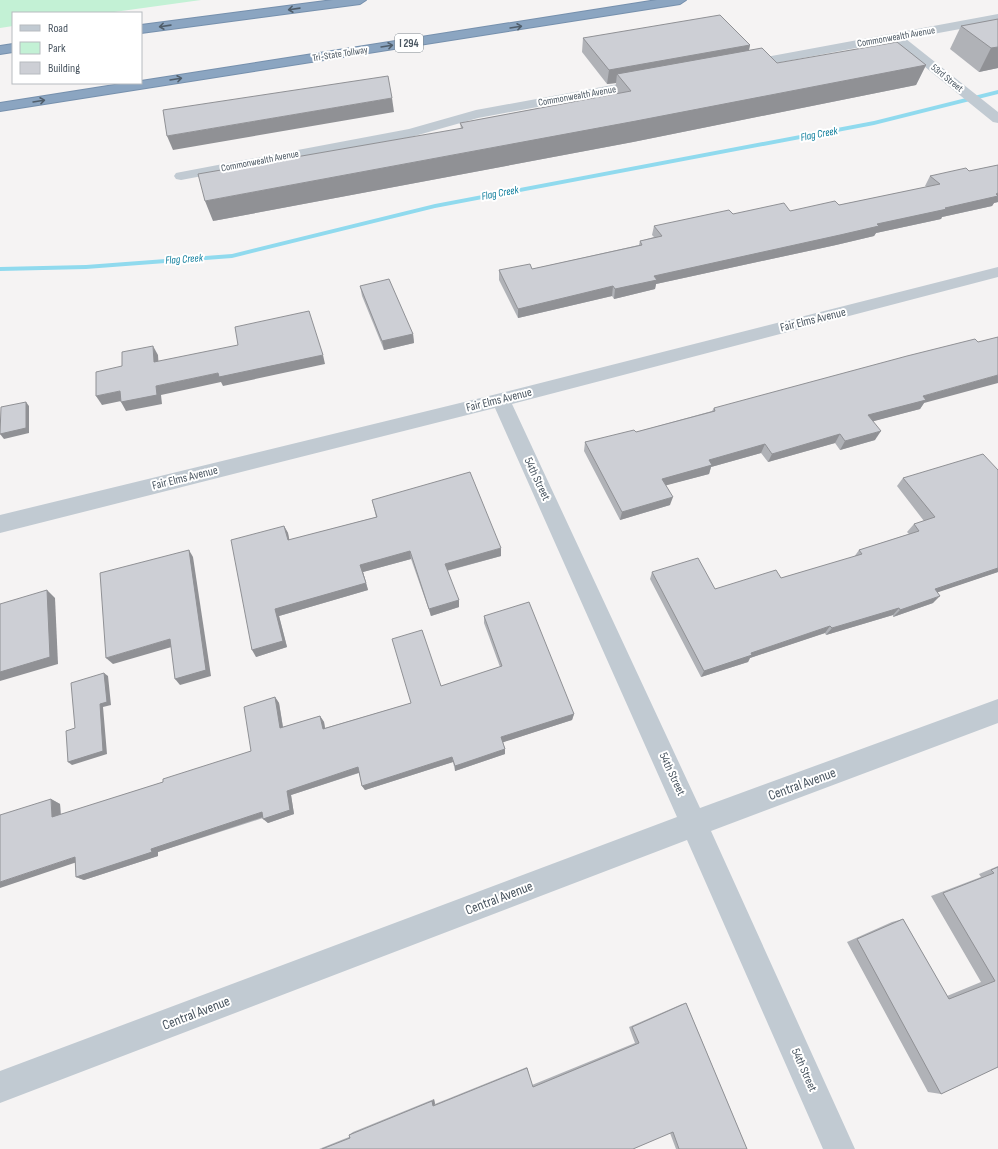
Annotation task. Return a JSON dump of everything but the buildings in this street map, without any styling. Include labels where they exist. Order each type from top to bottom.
[{"type":"highway","points":[[142,29],[360,0]]},
{"type":"highway","name":"Tri-State Tollway","points":[[0,107],[680,0]]},
{"type":"highway","points":[[0,50],[12,48]]},
{"type":"street","name":"Commonwealth Avenue","points":[[733,67],[998,18]]},
{"type":"street","name":"53rd Street","points":[[896,37],[998,119]]},
{"type":"street","name":"Commonwealth Avenue","points":[[181,176],[411,132],[476,114],[655,81]]},
{"type":"street","name":"Fair Elms Avenue","points":[[0,524],[501,400],[998,272]]},
{"type":"street","name":"54th Street","points":[[501,400],[840,1149]]},
{"type":"street","name":"Central Avenue","points":[[0,1087],[694,824],[998,711]]},
{"type":"green space","points":[[0,0],[201,0],[114,12],[12,12],[12,26],[0,28]]},
{"type":"waterway","name":"Flag Creek","points":[[0,269],[86,267],[232,256],[435,206],[874,123],[998,92]]}]
